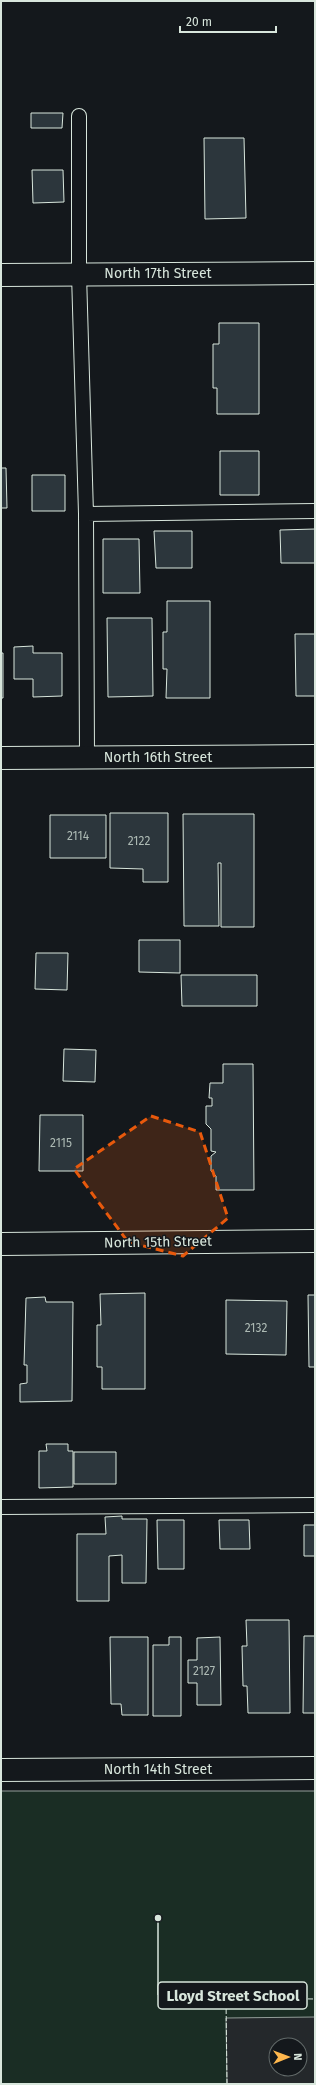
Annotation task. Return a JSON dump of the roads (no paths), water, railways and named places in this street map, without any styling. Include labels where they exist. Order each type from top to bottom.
[{"type":"street","name":"North 17th Street","points":[[1,275],[315,273]]},
{"type":"street","name":"North 16th Street","points":[[1,758],[315,756]]},
{"type":"street","name":"North 15th Street","points":[[1,1244],[315,1241]]},
{"type":"street","name":"North 14th Street","points":[[1,1770],[315,1768]]},
{"type":"lane","points":[[79,116],[79,274],[86,514],[87,757]]},
{"type":"lane","points":[[86,514],[315,511]]},
{"type":"lane","points":[[1,1507],[315,1505]]},
{"type":"place","name":"Lloyd Street School","points":[[158,1918]]}]
